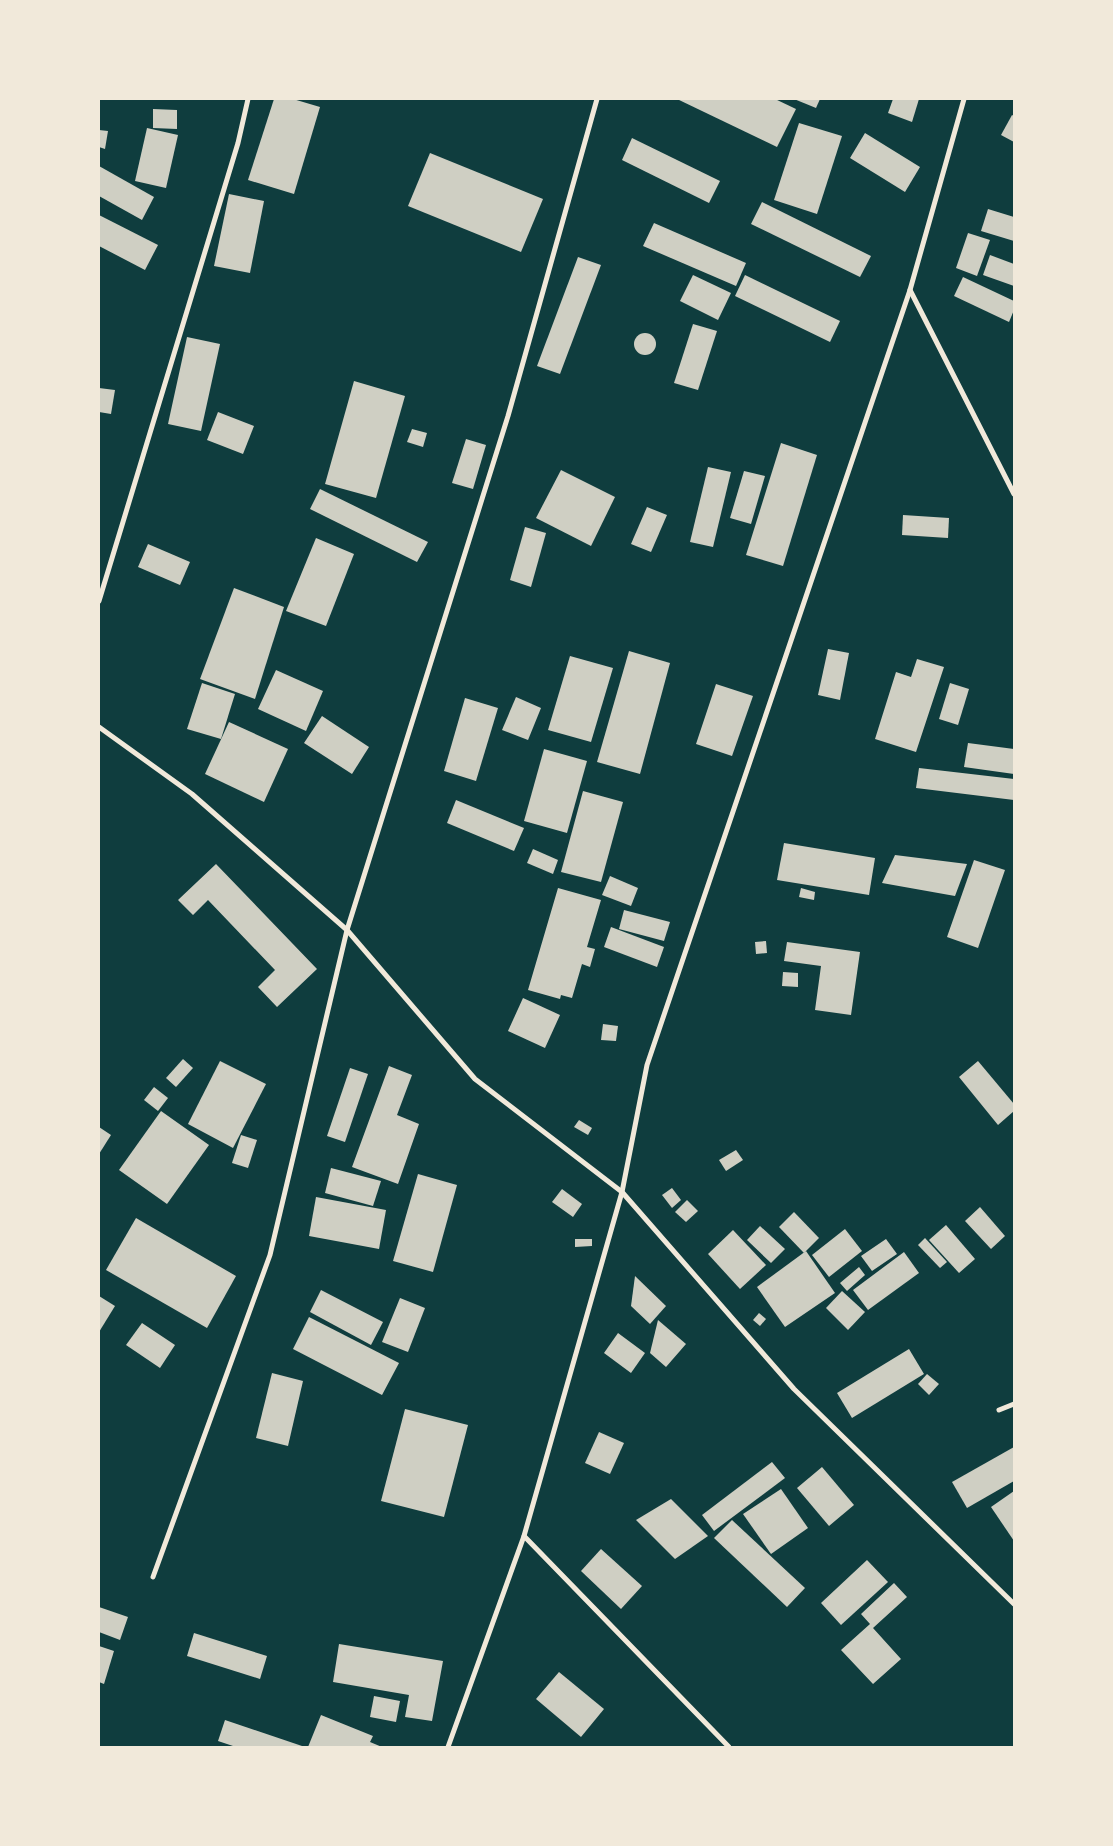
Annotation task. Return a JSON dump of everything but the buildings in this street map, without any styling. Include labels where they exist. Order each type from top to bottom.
[{"type":"street","points":[[99,601],[238,143],[248,99]]},
{"type":"street","points":[[153,1577],[270,1255],[346,930],[508,416],[597,99]]},
{"type":"street","points":[[448,1747],[524,1536],[622,1192],[647,1065],[910,290],[964,99]]},
{"type":"street","points":[[910,290],[1014,494]]},
{"type":"street","points":[[99,727],[192,794],[346,930],[475,1079],[622,1192],[794,1389],[1014,1604]]},
{"type":"street","points":[[999,1410],[1014,1404]]},
{"type":"street","points":[[524,1536],[729,1747]]}]
